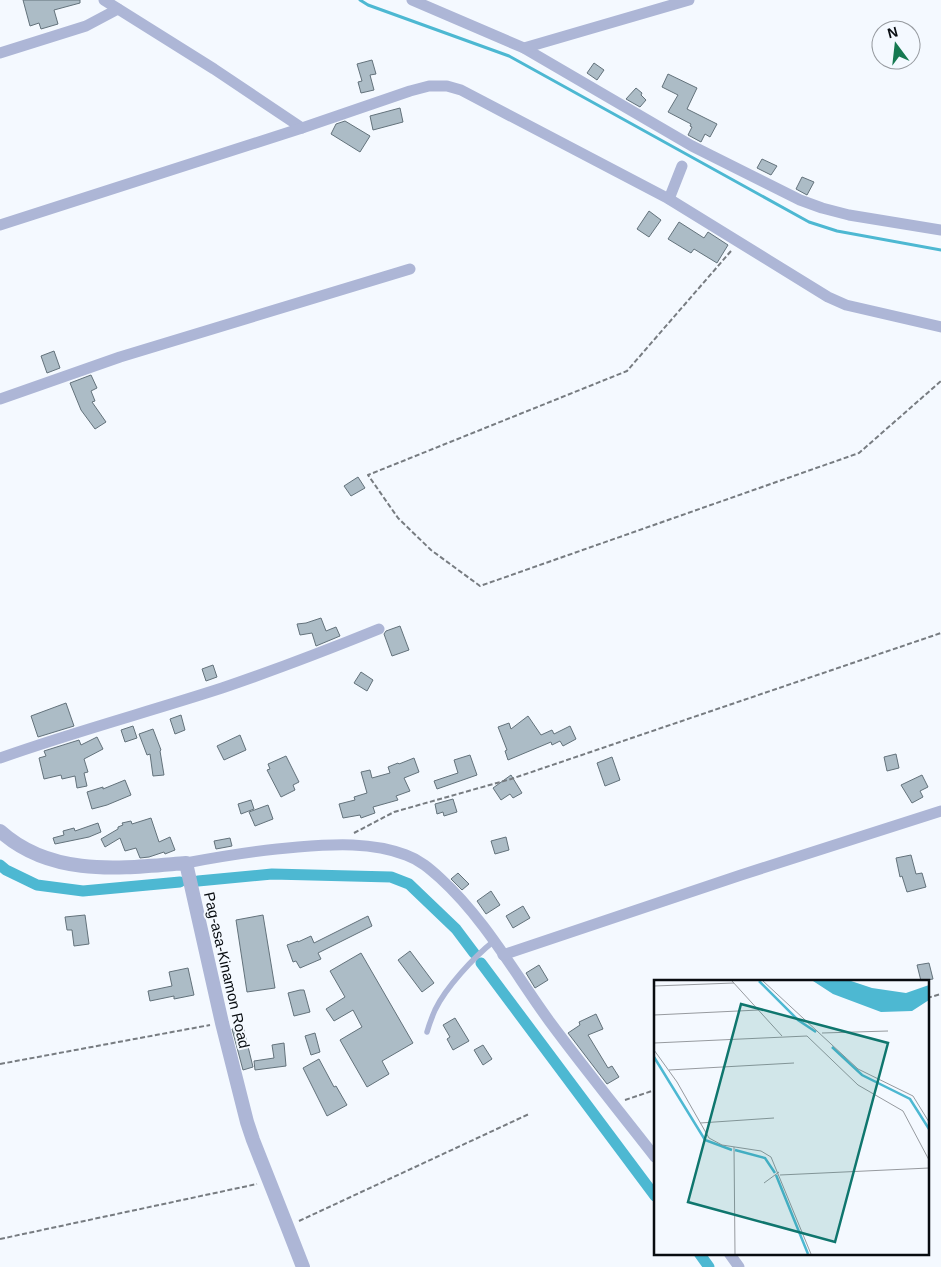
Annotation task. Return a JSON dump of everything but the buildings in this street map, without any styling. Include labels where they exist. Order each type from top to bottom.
[{"type":"street","points":[[104,0],[302,128]]},
{"type":"street","points":[[412,0],[524,48],[690,148],[800,200],[849,215],[941,230]]},
{"type":"street","points":[[524,48],[689,0]]},
{"type":"street","points":[[0,53],[86,26],[118,9]]},
{"type":"street","points":[[0,225],[302,128],[410,91],[429,86],[447,86],[461,90],[670,199],[828,297],[852,307],[941,327]]},
{"type":"street","points":[[670,199],[682,166]]},
{"type":"street","points":[[0,399],[120,357],[410,269]]},
{"type":"street","points":[[0,758],[38,744],[221,688],[298,662],[379,629]]},
{"type":"street","points":[[503,955],[941,810]]},
{"type":"street","points":[[0,831],[9,840],[23,849],[64,863],[115,868],[186,863],[245,853],[334,844],[384,848],[408,855],[426,866],[464,903],[494,941],[550,1022],[654,1156]]},
{"type":"street","name":"Pag-asa-Kinamon Road","points":[[186,863],[222,1023],[247,1122],[302,1267]]},
{"type":"street","points":[[730,1254],[739,1267]]},
{"type":"lane","points":[[427,1032],[435,1010],[444,995],[481,952],[494,941]]},
{"type":"path","points":[[739,242],[627,371],[368,475],[398,518],[431,550],[480,586],[859,453],[941,381]]},
{"type":"path","points":[[334,844],[394,812],[511,779],[941,633]]},
{"type":"path","points":[[928,998],[941,994]]},
{"type":"path","points":[[0,1064],[222,1023]]},
{"type":"path","points":[[613,1104],[654,1090]]},
{"type":"path","points":[[287,1226],[529,1114]]},
{"type":"path","points":[[0,1239],[269,1182]]},
{"type":"waterway","points":[[360,0],[368,5],[509,56],[809,222],[837,231],[941,250]]},
{"type":"waterway","points":[[0,865],[6,870],[37,885],[83,891],[180,882]]},
{"type":"waterway","points":[[198,881],[272,874],[391,877],[409,884],[456,929],[474,953]]},
{"type":"waterway","points":[[481,963],[654,1195]]},
{"type":"waterway","points":[[700,1254],[709,1267]]}]
